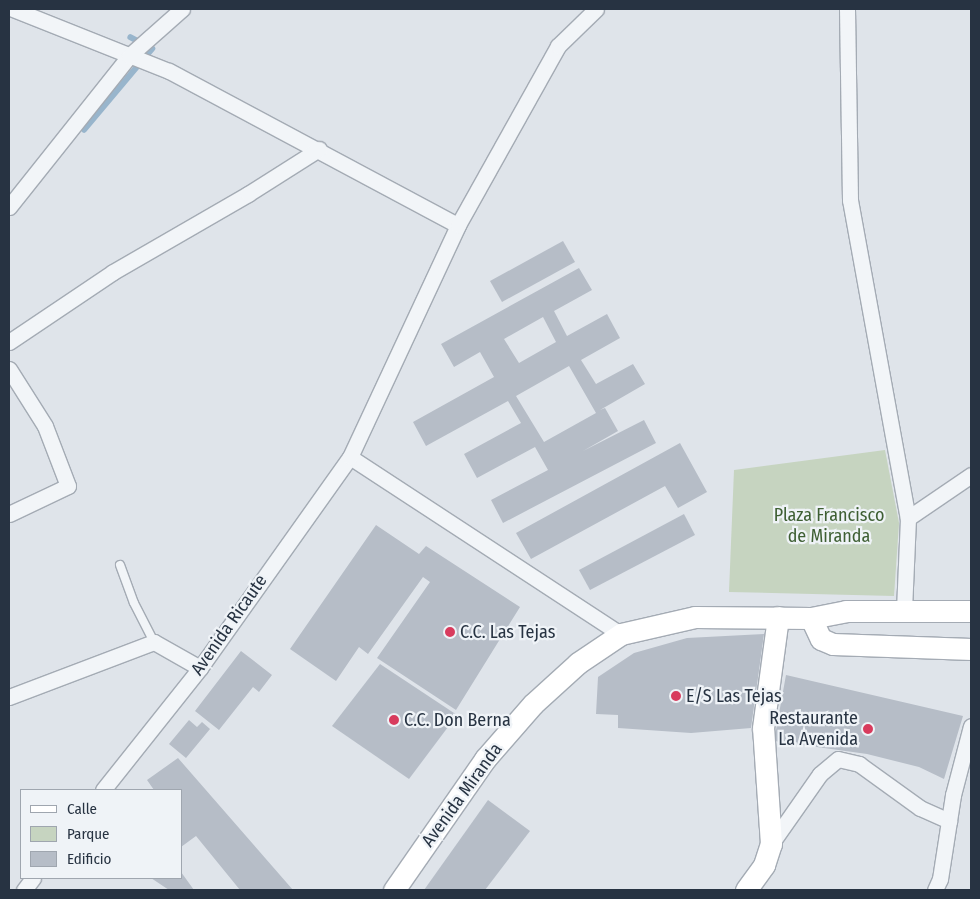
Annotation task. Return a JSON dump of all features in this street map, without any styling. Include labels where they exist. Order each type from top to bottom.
[{"type":"street","points":[[13,9],[169,71],[319,149],[458,225]]},
{"type":"street","points":[[9,207],[129,56],[182,9]]},
{"type":"street","name":"Avenida Ricaute","points":[[104,789],[200,668],[350,457],[458,225],[558,46],[596,9]]},
{"type":"street","points":[[847,9],[850,200],[908,518],[904,610]]},
{"type":"street","points":[[9,342],[113,272],[248,194],[319,149]]},
{"type":"street","points":[[9,369],[45,426],[68,486],[9,514]]},
{"type":"street","points":[[350,457],[621,634]]},
{"type":"street","points":[[908,518],[971,475]]},
{"type":"street","name":"Avenida Miranda","points":[[394,890],[486,759],[533,704],[578,663],[621,634],[695,617],[811,618],[831,612],[971,611]]},
{"type":"street","points":[[771,844],[763,728],[778,617]]},
{"type":"street","points":[[811,618],[821,639],[833,644],[971,648]]},
{"type":"street","points":[[9,697],[154,642],[200,668]]},
{"type":"street","points":[[935,890],[940,879],[949,821],[971,726]]},
{"type":"street","points":[[746,890],[764,865],[771,844],[820,774],[838,759],[860,764],[920,808],[949,821]]},
{"type":"street","points":[[24,890],[32,879]]},
{"type":"lane","points":[[120,565],[134,603],[154,642]]},
{"type":"green space","name":"Plaza Francisco de Miranda","points":[[885,450],[899,523],[894,596],[729,592],[734,470]]},
{"type":"building","points":[[563,241],[575,262],[502,302],[490,281]]},
{"type":"building","points":[[579,268],[592,290],[554,311],[567,336],[607,314],[620,338],[581,360],[596,384],[633,364],[645,384],[600,410],[605,408],[618,431],[583,451],[644,420],[656,443],[503,523],[491,500],[548,470],[535,447],[477,478],[464,454],[521,423],[508,401],[426,446],[413,422],[494,377],[480,352],[454,367],[441,344]],"holes":[[[543,317],[556,342],[519,363],[504,339]],[[569,366],[596,413],[544,442],[516,396]]]},
{"type":"building","points":[[680,443],[707,492],[678,508],[665,486],[531,559],[516,533]]},
{"type":"building","points":[[684,514],[695,535],[590,590],[579,570]]},
{"type":"building","points":[[376,525],[419,554],[426,546],[520,607],[456,710],[377,658],[430,582],[423,577],[368,654],[359,647],[336,681],[290,649]]},
{"type":"building","name":"E/S Las Tejas","points":[[764,634],[751,728],[691,733],[618,728],[618,715],[596,714],[598,677],[634,653],[687,638]]},
{"type":"building","points":[[241,651],[272,675],[259,692],[253,687],[219,730],[195,711]]},
{"type":"building","name":"C.C. Don Berna","points":[[380,664],[457,715],[409,779],[332,726]]},
{"type":"building","name":"Restaurante La Avenida","points":[[786,675],[963,716],[944,779],[919,767],[867,754],[774,741]]},
{"type":"building","points":[[189,720],[197,727],[202,722],[210,729],[186,758],[169,744]]},
{"type":"building","points":[[178,758],[293,890],[240,890],[196,836],[182,846],[182,789],[153,789],[147,780]]},
{"type":"building","points":[[488,800],[530,831],[485,890],[424,890]]},
{"type":"building","points":[[182,873],[194,890],[169,890],[152,879],[182,879]]},
{"type":"waterway","points":[[84,130],[152,49],[131,38]]},
{"type":"place","name":"C.C. Las Tejas","points":[[450,632]]},
{"type":"place","name":"E/S Las Tejas","points":[[676,696]]},
{"type":"place","name":"C.C. Don Berna","points":[[394,720]]},
{"type":"place","name":"Restaurante La Avenida","points":[[868,729]]}]
